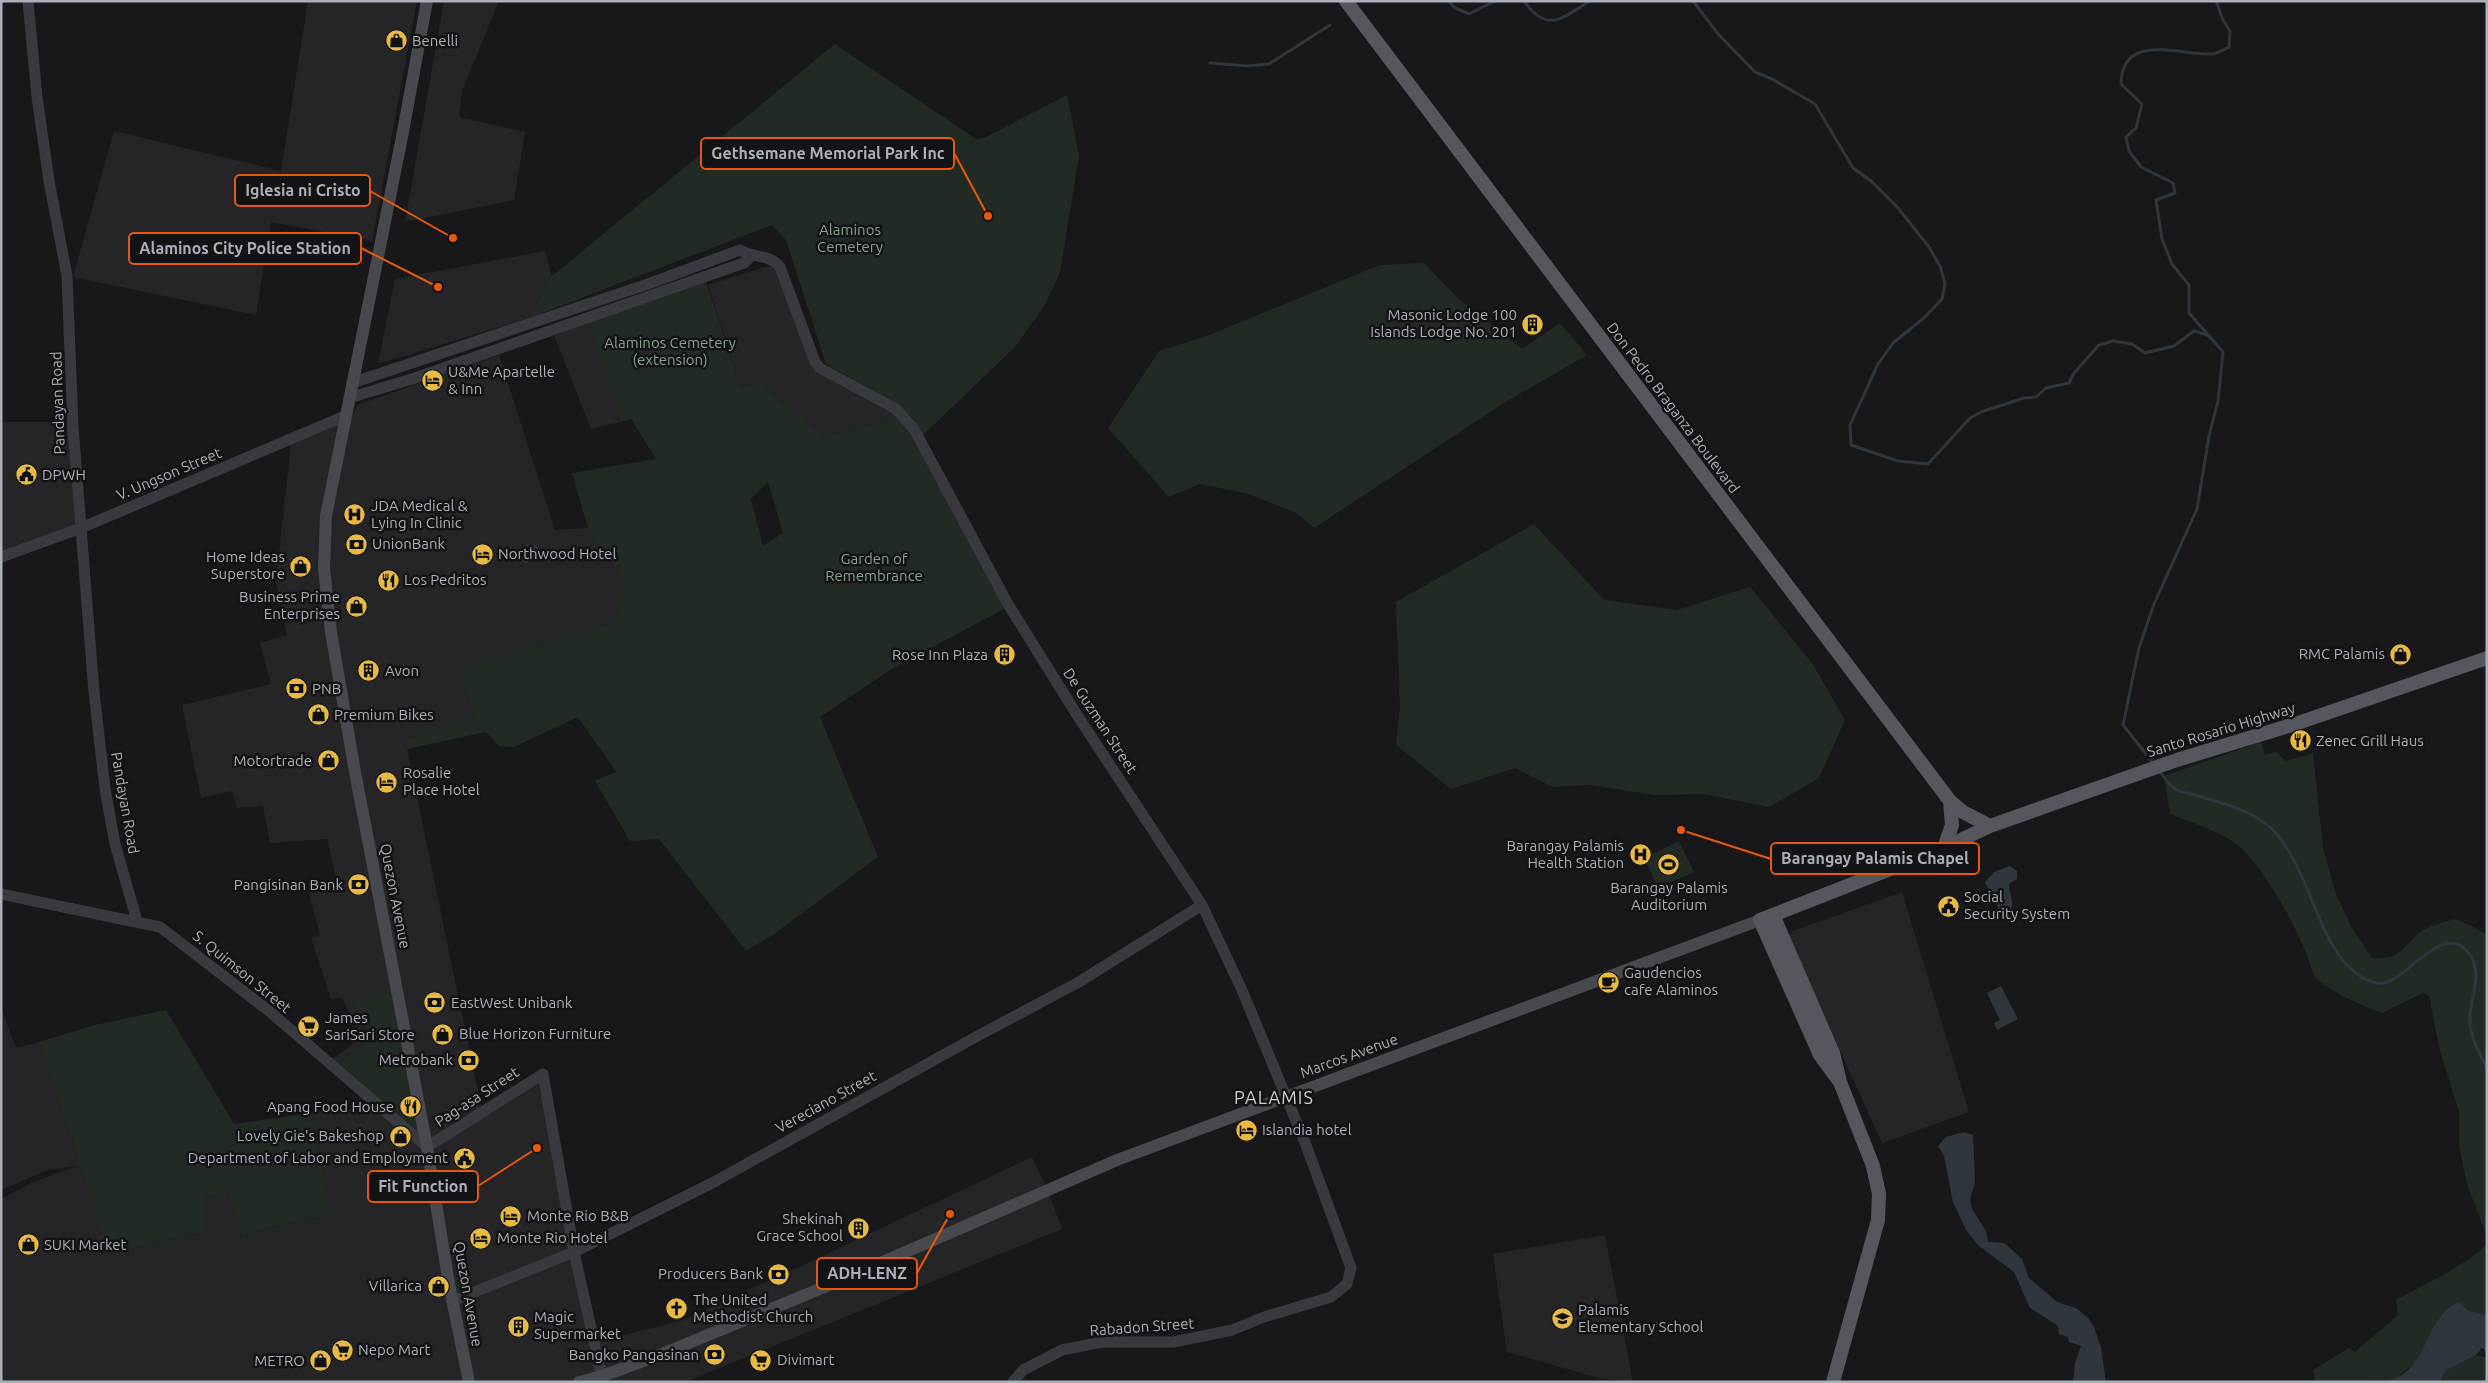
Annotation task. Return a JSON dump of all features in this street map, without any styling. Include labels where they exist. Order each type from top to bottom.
[{"type":"main road","name":"Quezon Avenue","points":[[427,1],[402,137],[326,516],[326,591],[356,781],[427,1147],[452,1301],[469,1382]]},
{"type":"main road","name":"Don Pedro Braganza Boulevard","points":[[1346,1],[1950,800],[1963,812],[1990,826]]},
{"type":"main road","name":"Santo Rosario Highway","points":[[1967,836],[2138,773],[2313,718],[2487,658]]},
{"type":"main road","points":[[1950,800],[1967,836]]},
{"type":"main road","points":[[1944,848],[1952,825],[1950,800]]},
{"type":"main road","points":[[1963,812],[1967,836]]},
{"type":"main road","name":"Marcos Avenue","points":[[579,1382],[603,1379],[839,1282],[1117,1160],[1767,918],[1944,848],[1967,836]]},
{"type":"main road","points":[[1767,918],[1833,1053],[1840,1082],[1873,1166],[1879,1194],[1878,1220],[1833,1382]]},
{"type":"street","name":"Pandayan Road","points":[[28,1],[37,97],[48,172],[67,276],[72,411],[94,692],[115,844],[137,921]]},
{"type":"street","name":"De Guzman Street","points":[[648,284],[740,250],[747,260],[769,258],[780,267],[811,354],[820,368],[896,409],[914,429],[1008,604],[1078,718],[1202,905],[1242,990],[1306,1145],[1350,1268]]},
{"type":"street","points":[[349,398],[415,378],[652,296],[747,260]]},
{"type":"street","points":[[352,383],[648,284],[652,296]]},
{"type":"street","points":[[524,324],[528,338]]},
{"type":"street","points":[[466,344],[472,358]]},
{"type":"street","points":[[409,364],[415,378]]},
{"type":"street","name":"V. Ungson Street","points":[[1,557],[81,528],[347,415]]},
{"type":"street","name":"S. Quimson Street","points":[[1,894],[160,927],[269,1011],[427,1147]]},
{"type":"street","name":"Vereciano Street","points":[[452,1301],[574,1252],[714,1182],[972,1038],[1079,982],[1202,905]]},
{"type":"street","name":"Pag-asa Street","points":[[427,1147],[542,1074],[574,1252]]},
{"type":"street","points":[[574,1252],[603,1379]]},
{"type":"street","name":"Rabadon Street","points":[[1013,1382],[1023,1370],[1062,1350],[1102,1342],[1174,1342],[1232,1330],[1264,1317],[1331,1297],[1347,1284],[1350,1268]]},
{"type":"shaded area","points":[[308,1],[417,1],[372,241],[271,222],[256,315],[73,277],[114,131],[281,171]]},
{"type":"shaded area","points":[[444,1],[499,1],[462,91],[459,117],[525,132],[514,200],[405,222]]},
{"type":"shaded area","points":[[545,251],[552,276],[529,318],[378,364],[395,279]]},
{"type":"shaded area","points":[[768,266],[777,269],[813,368],[896,414],[895,418],[823,436],[757,382],[741,387],[708,285]]},
{"type":"shaded area","points":[[589,322],[620,422],[591,429],[554,335]]},
{"type":"shaded area","points":[[499,355],[555,530],[588,528],[624,581],[617,621],[462,669],[476,717],[405,739],[482,1111],[543,1074],[596,1342],[681,1321],[1032,1157],[1048,1191],[1062,1229],[685,1382],[1,1382],[1,1199],[31,1183],[77,1166],[48,1170],[1,1190],[1,1007],[16,1048],[39,1042],[81,1165],[107,1254],[205,1232],[205,1198],[228,1191],[242,1237],[267,1228],[330,1215],[311,1113],[369,1105],[326,1064],[361,1037],[342,998],[331,999],[311,938],[320,935],[308,889],[337,882],[327,839],[270,843],[263,806],[237,808],[232,791],[201,798],[182,705],[271,684],[260,643],[287,635],[276,581],[291,443],[353,416],[357,405]]},
{"type":"shaded area","points":[[1,422],[74,422],[83,529],[1,552]]},
{"type":"shaded area","points":[[527,545],[535,545],[543,552],[540,558],[530,559],[527,564],[521,560],[523,558],[523,549]]},
{"type":"shaded area","points":[[2010,866],[2017,871],[2017,879],[2010,883],[2012,906],[2007,914],[1999,909],[1985,882],[1994,872]]},
{"type":"shaded area","points":[[1902,892],[1969,1112],[1882,1143],[1788,936],[1793,931]]},
{"type":"shaded area","points":[[2001,986],[2018,1019],[1997,1030],[1994,1023],[2000,1020],[1987,993]]},
{"type":"shaded area","points":[[1964,1132],[1973,1135],[1975,1183],[1970,1199],[1972,1209],[1986,1231],[1988,1242],[2004,1243],[2022,1259],[2029,1278],[2057,1302],[2076,1308],[2088,1318],[2094,1327],[2101,1348],[2106,1382],[2073,1382],[2075,1363],[2081,1346],[2069,1342],[2068,1337],[2059,1334],[2058,1326],[2030,1308],[2014,1272],[1978,1245],[1966,1230],[1953,1202],[1944,1156],[1938,1146],[1946,1137]]},
{"type":"shaded area","name":"Palamis Elementary School","points":[[1605,1235],[1633,1382],[1599,1378],[1507,1352],[1493,1254]]},
{"type":"shaded area","points":[[2459,1302],[2469,1311],[2487,1315],[2487,1358],[2485,1350],[2482,1348],[2476,1355],[2447,1370],[2439,1382],[2382,1382],[2398,1377],[2410,1369],[2438,1321],[2447,1310]]},
{"type":"green space","name":"Alaminos Cemetery","points":[[835,44],[976,139],[984,138],[1067,95],[1079,156],[1060,272],[1045,305],[1015,347],[923,435],[912,418],[900,406],[826,364],[786,240],[772,225],[529,318],[552,276]]},
{"type":"green space","points":[[1424,263],[1459,299],[1522,349],[1560,323],[1587,355],[1507,401],[1314,528],[1295,512],[1245,493],[1200,484],[1169,497],[1108,428],[1159,351],[1204,337],[1380,265]]},
{"type":"green space","points":[[706,282],[741,387],[757,382],[823,436],[899,417],[904,421],[1005,607],[893,668],[820,717],[878,857],[774,934],[746,951],[659,839],[630,841],[595,781],[616,772],[578,717],[514,747],[499,746],[486,732],[407,749],[405,739],[475,717],[461,669],[617,621],[624,581],[588,528],[572,473],[656,459],[631,419],[620,422],[589,322]],"holes":[[[768,482],[783,533],[763,546],[751,499]]]},
{"type":"green space","points":[[1534,524],[1604,600],[1677,610],[1750,587],[1812,663],[1845,720],[1819,778],[1769,807],[1704,794],[1655,795],[1590,785],[1553,787],[1515,768],[1451,789],[1396,745],[1400,707],[1396,602]]},
{"type":"green space","points":[[2261,742],[2265,755],[2276,752],[2286,761],[2313,753],[2323,848],[2337,897],[2352,928],[2372,958],[2390,957],[2401,951],[2422,931],[2433,925],[2455,919],[2487,935],[2487,1237],[2467,1184],[2459,1145],[2459,1112],[2439,1047],[2429,996],[2423,993],[2382,1013],[2348,999],[2324,985],[2314,974],[2300,939],[2278,897],[2252,860],[2242,849],[2228,839],[2170,814],[2164,776]]},
{"type":"green space","name":"Barangay Palamis Auditorium","points":[[1679,841],[1694,872],[1658,888],[1644,858]]},
{"type":"green space","points":[[393,993],[419,1131],[391,1109],[339,1062],[371,1040],[352,1001]]},
{"type":"green space","points":[[166,1010],[234,1124],[311,1113],[330,1215],[267,1228],[242,1237],[228,1191],[205,1198],[205,1232],[107,1254],[81,1165],[39,1042],[95,1025]]},
{"type":"green space","points":[[2487,1242],[2487,1315],[2469,1311],[2459,1302],[2427,1342],[2418,1360],[2394,1380],[2316,1382],[2313,1370],[2349,1348],[2355,1352],[2398,1315],[2396,1300],[2460,1265],[2482,1249]]},
{"type":"green space","points":[[2476,1355],[2487,1358],[2487,1382],[2439,1382],[2447,1370]]},
{"type":"waterway","points":[[1448,1],[1455,8],[1469,14],[1495,1]]},
{"type":"waterway","points":[[1524,1],[1541,18],[1548,20],[1564,17],[1590,1]]},
{"type":"waterway","points":[[1693,1],[1719,35],[1755,72],[1772,79],[1815,104],[1853,168],[1871,181],[1898,208],[1929,247],[1940,266],[1945,283],[1942,299],[1925,317],[1893,343],[1878,364],[1850,425],[1851,445],[1898,461],[1928,464],[1970,418],[1981,412],[2024,398],[2036,397],[2046,388],[2069,383],[2074,373],[2099,345],[2113,341],[2132,344],[2145,353],[2174,346],[2194,331],[2210,336]]},
{"type":"waterway","points":[[2154,764],[2123,725],[2139,648],[2154,604],[2197,509],[2209,436],[2218,401],[2223,352],[2189,313],[2189,285],[2172,264],[2162,239],[2156,200],[2175,193],[2173,183],[2141,167],[2129,151],[2126,137],[2136,128],[2142,104],[2121,84],[2124,68],[2131,58],[2141,52],[2168,50],[2211,54],[2218,53],[2229,47],[2230,31],[2223,20],[2216,1]]},
{"type":"waterway","points":[[1210,63],[1248,66],[1269,64],[1330,25]]},
{"type":"waterway","points":[[2159,771],[2178,790],[2243,811],[2271,828],[2285,844],[2296,864],[2323,928],[2334,947],[2345,963],[2362,977],[2378,983],[2388,982],[2399,976],[2433,949],[2445,944],[2456,944],[2466,950],[2472,958],[2476,976],[2470,1014],[2471,1029],[2474,1041],[2487,1069]]},
{"type":"place","name":"Benelli","points":[[396,41]]},
{"type":"place","name":"Gethsemane Memorial Park Inc","points":[[988,216]]},
{"type":"place","name":"Iglesia ni Cristo","points":[[453,238]]},
{"type":"place","name":"Alaminos City Police Station","points":[[438,287]]},
{"type":"place","name":"Masonic Lodge 100 Islands Lodge No. 201","points":[[1533,324]]},
{"type":"place","name":"U&Me Apartelle & Inn","points":[[432,381]]},
{"type":"place","name":"DPWH","points":[[26,475]]},
{"type":"place","name":"JDA Medical & Lying In Clinic","points":[[355,515]]},
{"type":"place","name":"UnionBank","points":[[356,544]]},
{"type":"place","name":"Northwood Hotel","points":[[482,554]]},
{"type":"place","name":"Home Ideas Superstore","points":[[301,566]]},
{"type":"place","name":"Los Pedritos","points":[[388,580]]},
{"type":"place","name":"Business Prime Enterprises","points":[[356,606]]},
{"type":"place","name":"RMC Palamis","points":[[2401,654]]},
{"type":"place","name":"Rose Inn Plaza","points":[[1004,655]]},
{"type":"place","name":"Avon","points":[[369,671]]},
{"type":"place","name":"PNB","points":[[296,689]]},
{"type":"place","name":"Premium Bikes","points":[[318,715]]},
{"type":"place","name":"Zenec Grill Haus","points":[[2300,741]]},
{"type":"place","name":"Motortrade","points":[[328,761]]},
{"type":"place","name":"Rosalie Place Hotel","points":[[387,782]]},
{"type":"place","name":"Barangay Palamis Chapel","points":[[1681,830]]},
{"type":"place","name":"Barangay Palamis Health Station","points":[[1640,855]]},
{"type":"place","name":"Barangay Palamis Auditorium","points":[[1669,865]]},
{"type":"place","name":"Pangisinan Bank","points":[[359,885]]},
{"type":"place","name":"Social Security System","points":[[1948,906]]},
{"type":"place","name":"Gaudencios cafe Alaminos","points":[[1608,982]]},
{"type":"place","name":"EastWest Unibank","points":[[435,1003]]},
{"type":"place","name":"James SariSari Store","points":[[309,1027]]},
{"type":"place","name":"Blue Horizon Furniture","points":[[443,1034]]},
{"type":"place","name":"Metrobank","points":[[469,1060]]},
{"type":"place","name":"Apang Food House","points":[[410,1107]]},
{"type":"place","name":"Islandia hotel","points":[[1246,1130]]},
{"type":"place","name":"Lovely Gie's Bakeshop","points":[[400,1136]]},
{"type":"place","name":"Fit Function","points":[[537,1148]]},
{"type":"place","name":"Department of Labor and Employment","points":[[464,1158]]},
{"type":"place","name":"ADH-LENZ","points":[[950,1214]]},
{"type":"place","name":"Monte Rio B&B","points":[[511,1216]]},
{"type":"place","name":"Shekinah Grace School","points":[[859,1228]]},
{"type":"place","name":"Monte Rio Hotel","points":[[481,1238]]},
{"type":"place","name":"SUKI Market","points":[[28,1245]]},
{"type":"place","name":"Producers Bank","points":[[779,1274]]},
{"type":"place","name":"Villarica","points":[[438,1286]]},
{"type":"place","name":"The United Methodist Church","points":[[677,1309]]},
{"type":"place","name":"Palamis Elementary School","points":[[1562,1319]]},
{"type":"place","name":"Magic Supermarket","points":[[518,1326]]},
{"type":"place","name":"Nepo Mart","points":[[342,1350]]},
{"type":"place","name":"Bangko Pangasinan","points":[[715,1355]]},
{"type":"place","name":"Divimart","points":[[761,1360]]},
{"type":"place","name":"METRO","points":[[321,1361]]},
{"type":"district","name":"PALAMIS","points":[[1274,1098]]},
{"type":"park label","name":"Alaminos Cemetery (extension)","points":[[670,352]]},
{"type":"park label","name":"Garden of Remembrance","points":[[874,568]]}]
